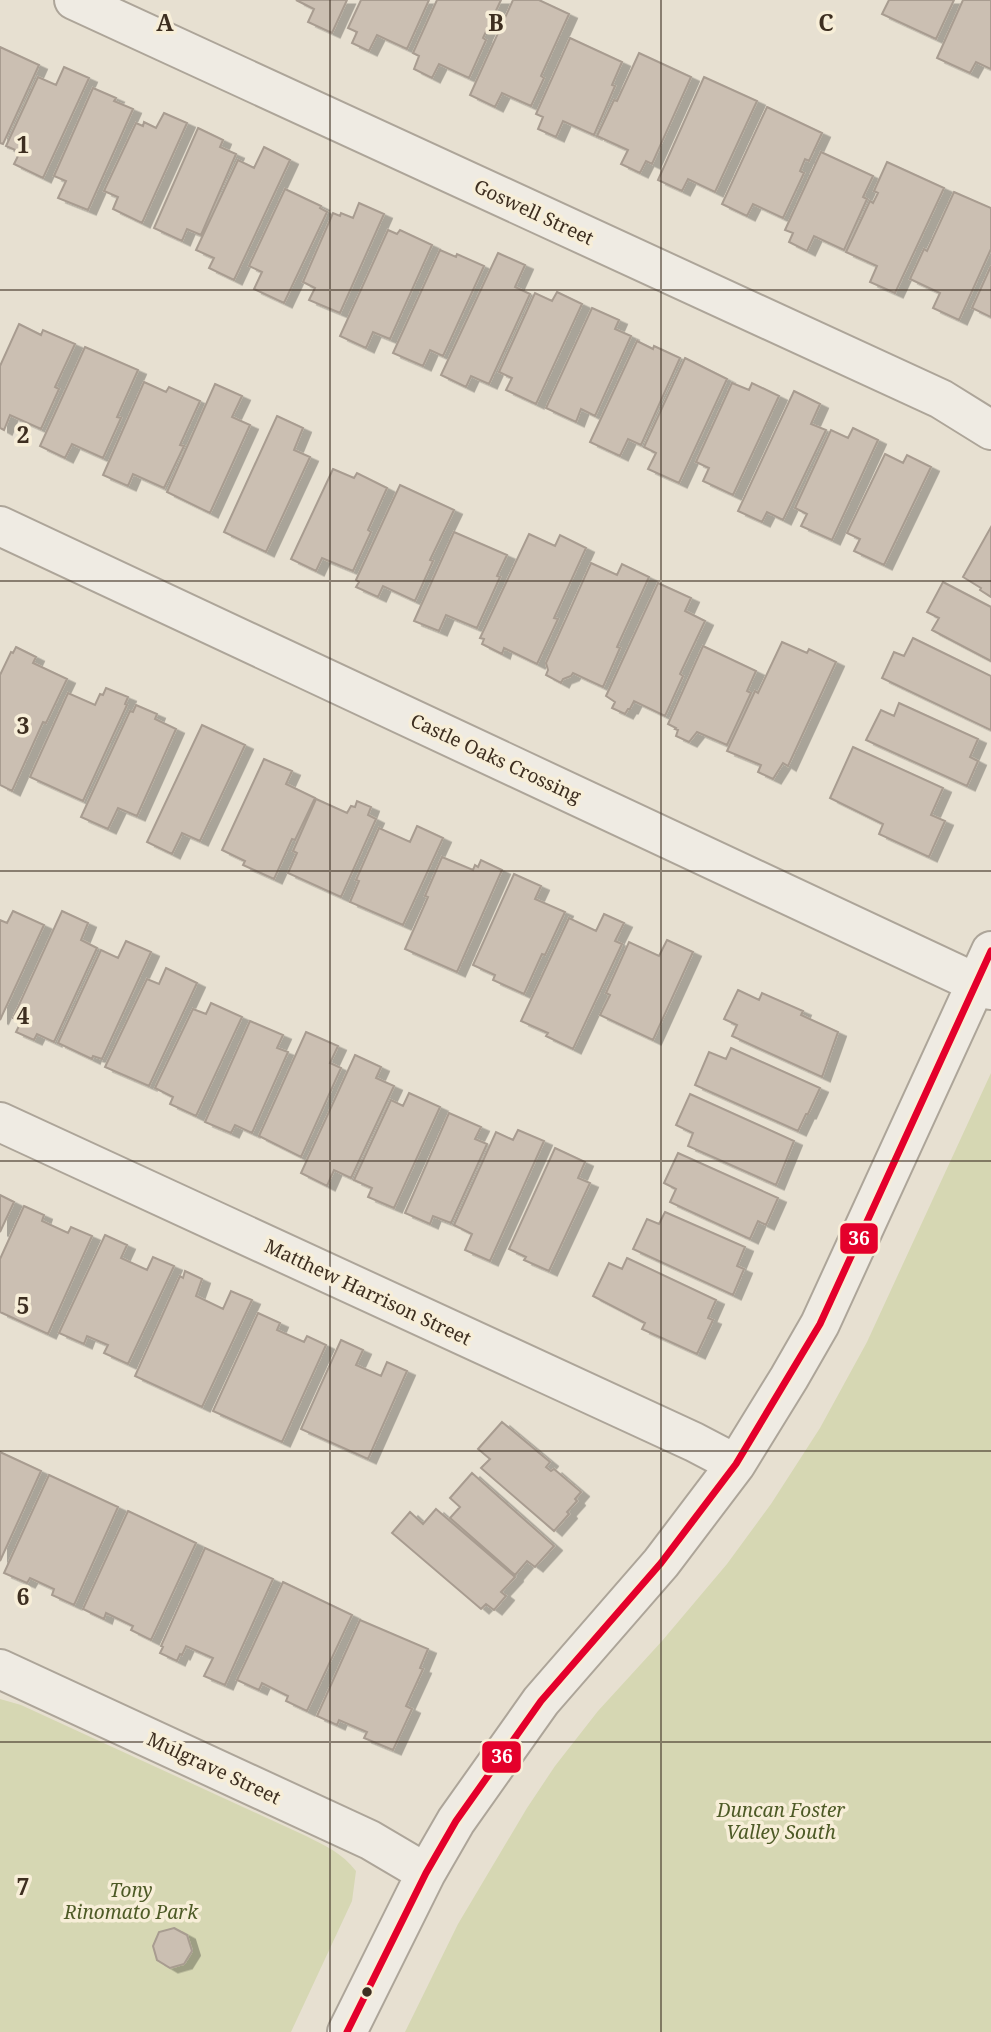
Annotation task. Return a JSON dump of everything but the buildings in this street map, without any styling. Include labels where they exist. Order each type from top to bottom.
[{"type":"street","name":"Goswell Street","points":[[74,0],[941,400],[991,430]]},
{"type":"street","name":"Castle Oaks Crossing","points":[[0,526],[986,975]]},
{"type":"street","points":[[347,2032],[426,1872],[456,1821],[541,1700],[661,1563],[736,1464],[789,1378],[820,1324],[986,975]]},
{"type":"street","name":"Matthew Harrison Street","points":[[0,1122],[694,1442],[736,1464]]},
{"type":"street","name":"Mulgrave Street","points":[[0,1669],[370,1840],[426,1872]]},
{"type":"green space","name":"Duncan Foster Valley South","points":[[991,1073],[991,2032],[405,2032],[458,1924],[555,1766],[598,1711],[727,1564],[771,1504],[820,1428],[867,1342]]},
{"type":"green space","name":"Tony Rinomato Park","points":[[0,1699],[21,1705],[306,1836],[333,1850],[351,1865],[356,1871],[352,1901],[291,2032],[0,2032]]},
{"type":"transit line","name":"36","points":[[347,2032],[426,1873],[456,1821],[541,1701],[661,1563],[736,1464],[820,1324],[991,951]]}]
